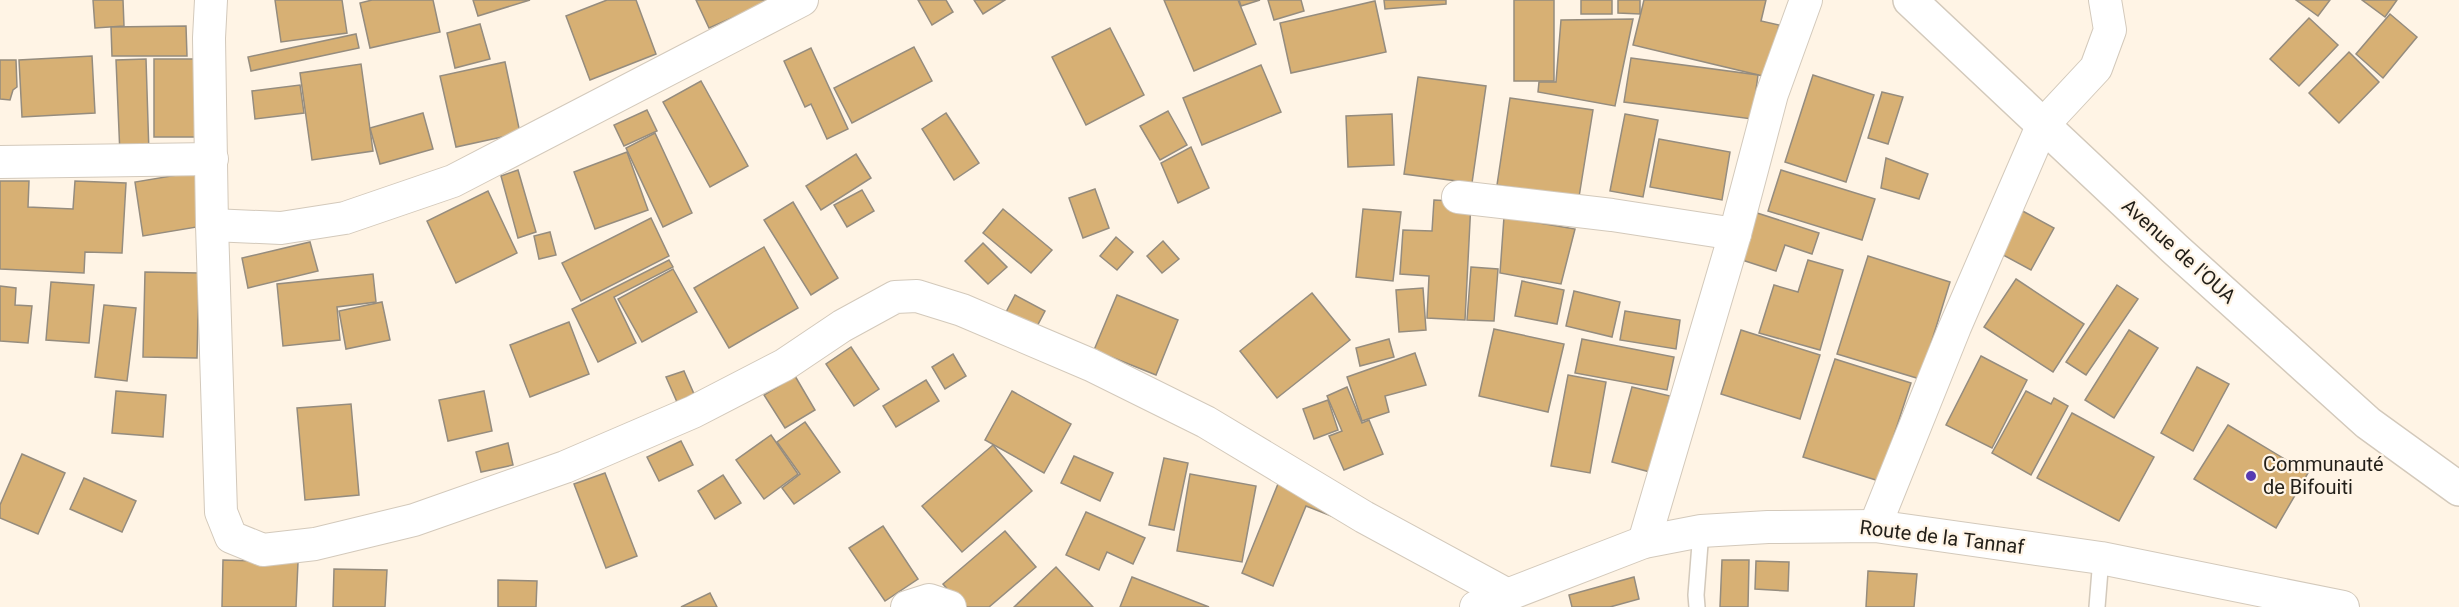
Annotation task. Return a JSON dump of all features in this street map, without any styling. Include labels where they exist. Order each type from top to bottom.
[{"type":"main road","name":"Avenue de l'OUA","points":[[1910,0],[2043,126],[2368,423],[2459,489]]},
{"type":"street","points":[[212,0],[209,38],[212,225],[221,512],[231,537],[263,550],[315,544],[414,520],[565,466],[693,412],[784,364],[842,326],[895,297],[917,296],[962,310],[1080,361],[1206,422],[1364,517],[1506,594]]},
{"type":"street","points":[[212,225],[281,228],[345,218],[453,181],[802,0]]},
{"type":"street","points":[[1644,542],[1734,234],[1772,94],[1806,0]]},
{"type":"street","points":[[1875,526],[1959,316],[2043,126],[2096,68],[2110,30],[2105,0]]},
{"type":"street","points":[[0,162],[212,159]]},
{"type":"street","points":[[1458,197],[1612,215],[1734,234]]},
{"type":"street","name":"Route de la Tannaf","points":[[1476,607],[1644,542],[1701,531],[1768,527],[1875,526],[2101,558],[2343,607]]},
{"type":"street","points":[[907,607],[929,600],[950,607]]},
{"type":"lane","points":[[1697,607],[1701,531]]},
{"type":"lane","points":[[2097,607],[2101,558]]},
{"type":"building","points":[[93,0],[123,0],[124,26],[95,28]]},
{"type":"building","points":[[275,0],[342,0],[347,33],[281,42]]},
{"type":"building","points":[[372,0],[433,0],[440,32],[370,48],[360,3]]},
{"type":"building","points":[[473,0],[530,0],[478,16]]},
{"type":"building","points":[[607,0],[636,0],[656,54],[590,80],[566,16]]},
{"type":"building","points":[[696,0],[773,0],[709,28]]},
{"type":"building","points":[[918,0],[946,0],[953,12],[932,25]]},
{"type":"building","points":[[974,0],[1005,0],[983,14]]},
{"type":"building","points":[[1164,0],[1238,0],[1256,44],[1194,71]]},
{"type":"building","points":[[1239,0],[1260,0],[1241,6]]},
{"type":"building","points":[[1268,0],[1301,0],[1304,11],[1274,20]]},
{"type":"building","points":[[1384,0],[1446,0],[1446,4],[1385,9]]},
{"type":"building","points":[[1514,0],[1554,0],[1554,81],[1514,81]]},
{"type":"building","points":[[1581,0],[1612,0],[1612,14],[1581,14]]},
{"type":"building","points":[[1618,0],[1640,0],[1640,14],[1618,13]]},
{"type":"building","points":[[1644,0],[1766,0],[1761,21],[1779,25],[1767,77],[1633,45]]},
{"type":"building","points":[[2296,0],[2330,0],[2318,16]]},
{"type":"building","points":[[2362,0],[2397,0],[2385,17]]},
{"type":"building","points":[[1375,1],[1386,52],[1291,73],[1280,23]]},
{"type":"building","points":[[2390,14],[2417,37],[2383,78],[2356,54]]},
{"type":"building","points":[[2309,18],[2338,45],[2299,86],[2270,59]]},
{"type":"building","points":[[1633,19],[1615,106],[1538,92],[1539,82],[1556,82],[1561,20]]},
{"type":"building","points":[[480,24],[490,59],[455,68],[447,33]]},
{"type":"building","points":[[186,26],[187,56],[112,56],[111,27]]},
{"type":"building","points":[[1110,28],[1144,95],[1086,125],[1052,57]]},
{"type":"building","points":[[356,34],[359,48],[251,71],[248,57]]},
{"type":"building","points":[[914,47],[932,81],[852,123],[834,88]]},
{"type":"building","points":[[811,48],[848,129],[827,139],[811,104],[805,107],[784,61]]},
{"type":"building","points":[[2349,52],[2379,82],[2339,123],[2309,93]]},
{"type":"building","points":[[92,56],[95,113],[22,117],[19,60]]},
{"type":"building","points":[[1631,58],[1758,75],[1752,119],[1624,102]]},
{"type":"building","points":[[146,59],[149,154],[120,155],[116,60]]},
{"type":"building","points":[[154,59],[220,59],[220,137],[154,137]]},
{"type":"building","points":[[0,60],[16,60],[17,87],[13,90],[10,100],[0,99]]},
{"type":"building","points":[[505,62],[520,133],[456,147],[440,76]]},
{"type":"building","points":[[361,64],[373,151],[312,160],[300,73]]},
{"type":"building","points":[[1261,65],[1281,112],[1202,145],[1183,98]]},
{"type":"building","points":[[1813,75],[1874,95],[1846,182],[1785,162]]},
{"type":"building","points":[[1418,77],[1486,86],[1472,183],[1404,174]]},
{"type":"building","points":[[701,81],[748,166],[710,187],[663,102]]},
{"type":"building","points":[[300,85],[304,113],[255,119],[252,91]]},
{"type":"building","points":[[1882,92],[1903,97],[1888,144],[1868,138]]},
{"type":"building","points":[[1510,98],[1593,110],[1579,197],[1497,185]]},
{"type":"building","points":[[647,110],[657,131],[624,146],[614,125]]},
{"type":"building","points":[[1168,111],[1187,145],[1160,160],[1140,126]]},
{"type":"building","points":[[423,113],[433,149],[380,164],[370,128]]},
{"type":"building","points":[[946,113],[979,163],[954,180],[922,129]]},
{"type":"building","points":[[1392,114],[1394,165],[1348,167],[1346,116]]},
{"type":"building","points":[[1625,114],[1658,120],[1643,197],[1610,191]]},
{"type":"building","points":[[655,133],[692,213],[663,227],[626,148]]},
{"type":"building","points":[[1659,139],[1730,152],[1722,200],[1650,187]]},
{"type":"building","points":[[1191,147],[1209,188],[1178,203],[1161,163]]},
{"type":"building","points":[[627,152],[648,210],[595,229],[574,172]]},
{"type":"building","points":[[856,154],[871,178],[821,210],[806,186]]},
{"type":"building","points":[[1886,158],[1928,174],[1919,199],[1881,188]]},
{"type":"building","points":[[518,170],[536,232],[518,238],[501,176]]},
{"type":"building","points":[[1781,170],[1875,199],[1862,240],[1768,211]]},
{"type":"building","points":[[195,172],[203,226],[143,236],[135,182]]},
{"type":"building","points":[[0,181],[29,181],[28,207],[73,209],[75,181],[126,183],[122,253],[85,252],[84,273],[0,269]]},
{"type":"building","points":[[1095,189],[1109,228],[1083,238],[1069,198]]},
{"type":"building","points":[[862,190],[874,211],[847,227],[834,205]]},
{"type":"building","points":[[488,191],[517,253],[456,283],[427,221]]},
{"type":"building","points":[[1434,200],[1471,202],[1465,320],[1427,318],[1429,276],[1400,274],[1403,230],[1432,231]]},
{"type":"building","points":[[793,202],[838,278],[811,295],[764,220]]},
{"type":"building","points":[[2017,208],[2054,228],[2031,270],[1994,250]]},
{"type":"building","points":[[1003,209],[1052,250],[1031,273],[983,233]]},
{"type":"building","points":[[1363,209],[1401,212],[1393,281],[1356,277]]},
{"type":"building","points":[[1754,212],[1819,233],[1812,254],[1785,245],[1776,271],[1739,259]]},
{"type":"building","points":[[1504,217],[1575,229],[1561,284],[1500,273]]},
{"type":"building","points":[[651,218],[669,256],[581,301],[562,263]]},
{"type":"building","points":[[550,232],[556,255],[539,259],[534,236]]},
{"type":"building","points":[[1116,237],[1133,252],[1117,270],[1100,256]]},
{"type":"building","points":[[1163,241],[1179,259],[1162,273],[1147,256]]},
{"type":"building","points":[[310,242],[318,271],[248,288],[242,258]]},
{"type":"building","points":[[983,243],[1007,267],[988,284],[965,261]]},
{"type":"building","points":[[764,247],[798,308],[729,348],[694,288]]},
{"type":"building","points":[[1868,256],[1950,282],[1920,379],[1837,354]]},
{"type":"building","points":[[669,260],[673,267],[614,297],[636,343],[598,362],[572,309]]},
{"type":"building","points":[[1808,260],[1843,270],[1820,350],[1759,333],[1774,285],[1798,292]]},
{"type":"building","points":[[1471,267],[1498,269],[1494,321],[1467,320]]},
{"type":"building","points":[[673,269],[697,312],[642,342],[618,299]]},
{"type":"building","points":[[145,272],[199,273],[197,358],[143,357]]},
{"type":"building","points":[[373,274],[376,302],[337,307],[340,340],[283,346],[277,284]]},
{"type":"building","points":[[2016,279],[2084,324],[2053,372],[1984,327]]},
{"type":"building","points":[[1522,281],[1564,290],[1557,324],[1515,316]]},
{"type":"building","points":[[51,282],[94,285],[89,343],[46,340]]},
{"type":"building","points":[[2117,285],[2138,299],[2086,375],[2066,362]]},
{"type":"building","points":[[0,286],[16,288],[15,305],[32,306],[28,343],[0,341]]},
{"type":"building","points":[[1423,288],[1426,330],[1399,332],[1396,290]]},
{"type":"building","points":[[1574,291],[1620,302],[1612,337],[1566,326]]},
{"type":"building","points":[[1312,293],[1350,340],[1277,398],[1240,351]]},
{"type":"building","points":[[1015,295],[1045,311],[1034,332],[1004,316]]},
{"type":"building","points":[[1117,295],[1178,320],[1156,375],[1094,350]]},
{"type":"building","points":[[382,302],[390,340],[346,349],[339,311]]},
{"type":"building","points":[[104,305],[136,308],[127,381],[95,377]]},
{"type":"building","points":[[1625,311],[1680,320],[1676,349],[1620,340]]},
{"type":"building","points":[[569,322],[589,374],[530,397],[510,345]]},
{"type":"building","points":[[1494,329],[1564,344],[1548,412],[1479,396]]},
{"type":"building","points":[[1741,330],[1820,355],[1800,419],[1721,394]]},
{"type":"building","points":[[2129,330],[2158,348],[2114,418],[2085,400]]},
{"type":"building","points":[[1389,339],[1394,357],[1360,366],[1356,348]]},
{"type":"building","points":[[1582,339],[1674,357],[1667,390],[1575,373]]},
{"type":"building","points":[[851,347],[879,389],[854,406],[826,364]]},
{"type":"building","points":[[1415,353],[1426,385],[1385,396],[1389,412],[1362,421],[1347,377]]},
{"type":"building","points":[[953,354],[966,376],[945,389],[932,367]]},
{"type":"building","points":[[1981,356],[2027,380],[1992,448],[1946,425]]},
{"type":"building","points":[[1835,359],[1911,383],[1879,481],[1803,457]]},
{"type":"building","points":[[2197,367],[2229,384],[2193,451],[2161,433]]},
{"type":"building","points":[[684,371],[694,394],[677,402],[666,377]]},
{"type":"building","points":[[1568,375],[1606,382],[1590,473],[1551,466]]},
{"type":"building","points":[[795,376],[815,410],[785,428],[764,395]]},
{"type":"building","points":[[926,380],[939,401],[896,427],[883,406]]},
{"type":"building","points":[[1347,387],[1362,423],[1369,420],[1383,454],[1344,470],[1329,436],[1342,431],[1327,396]]},
{"type":"building","points":[[1632,387],[1670,396],[1650,472],[1612,462]]},
{"type":"building","points":[[116,391],[166,395],[163,437],[112,433]]},
{"type":"building","points":[[484,391],[492,431],[448,441],[439,400]]},
{"type":"building","points":[[1012,391],[1071,424],[1044,473],[985,440]]},
{"type":"building","points":[[2026,391],[2051,404],[2054,398],[2068,406],[2031,475],[1992,453]]},
{"type":"building","points":[[1328,400],[1338,430],[1314,439],[1303,409]]},
{"type":"building","points":[[351,404],[359,495],[305,500],[297,408]]},
{"type":"building","points":[[2072,413],[2154,457],[2119,521],[2037,478]]},
{"type":"building","points":[[805,422],[840,472],[794,504],[782,488],[800,474],[777,442]]},
{"type":"building","name":"Communauté de Bifouiti","points":[[2228,425],[2308,473],[2276,528],[2194,479]]},
{"type":"building","points":[[771,435],[798,474],[764,499],[736,460]]},
{"type":"building","points":[[681,441],[693,465],[659,481],[647,457]]},
{"type":"building","points":[[508,443],[513,465],[481,472],[476,452]]},
{"type":"building","points":[[993,445],[1032,491],[962,552],[922,506]]},
{"type":"building","points":[[22,454],[65,473],[38,534],[0,518],[0,505]]},
{"type":"building","points":[[1074,456],[1113,473],[1100,501],[1061,483]]},
{"type":"building","points":[[1164,458],[1188,463],[1174,530],[1149,525]]},
{"type":"building","points":[[605,473],[637,556],[606,568],[574,484]]},
{"type":"building","points":[[1190,474],[1256,486],[1242,562],[1177,551]]},
{"type":"building","points":[[723,475],[741,503],[715,519],[698,491]]},
{"type":"building","points":[[84,478],[136,501],[122,532],[70,509]]},
{"type":"building","points":[[1280,479],[1334,517],[1306,506],[1273,586],[1242,573]]},
{"type":"building","points":[[1086,512],[1145,538],[1133,564],[1107,552],[1099,570],[1066,555]]},
{"type":"building","points":[[883,526],[918,579],[885,601],[849,548]]},
{"type":"building","points":[[1005,531],[1036,567],[989,607],[963,607],[943,584]]},
{"type":"building","points":[[223,560],[298,562],[296,607],[222,607]]},
{"type":"building","points":[[1722,560],[1749,560],[1748,607],[1720,607]]},
{"type":"building","points":[[1756,561],[1789,562],[1788,591],[1755,589]]},
{"type":"building","points":[[1056,567],[1093,607],[1014,607]]},
{"type":"building","points":[[334,569],[387,570],[385,607],[333,607]]},
{"type":"building","points":[[1868,571],[1917,574],[1914,607],[1866,607]]},
{"type":"building","points":[[1132,577],[1209,607],[1120,607]]},
{"type":"building","points":[[1634,577],[1639,599],[1610,607],[1572,607],[1569,595]]},
{"type":"building","points":[[498,580],[537,581],[536,607],[498,607]]},
{"type":"building","points":[[710,593],[717,607],[681,607]]},
{"type":"place","name":"Communauté de Bifouiti","points":[[2251,476]]}]
